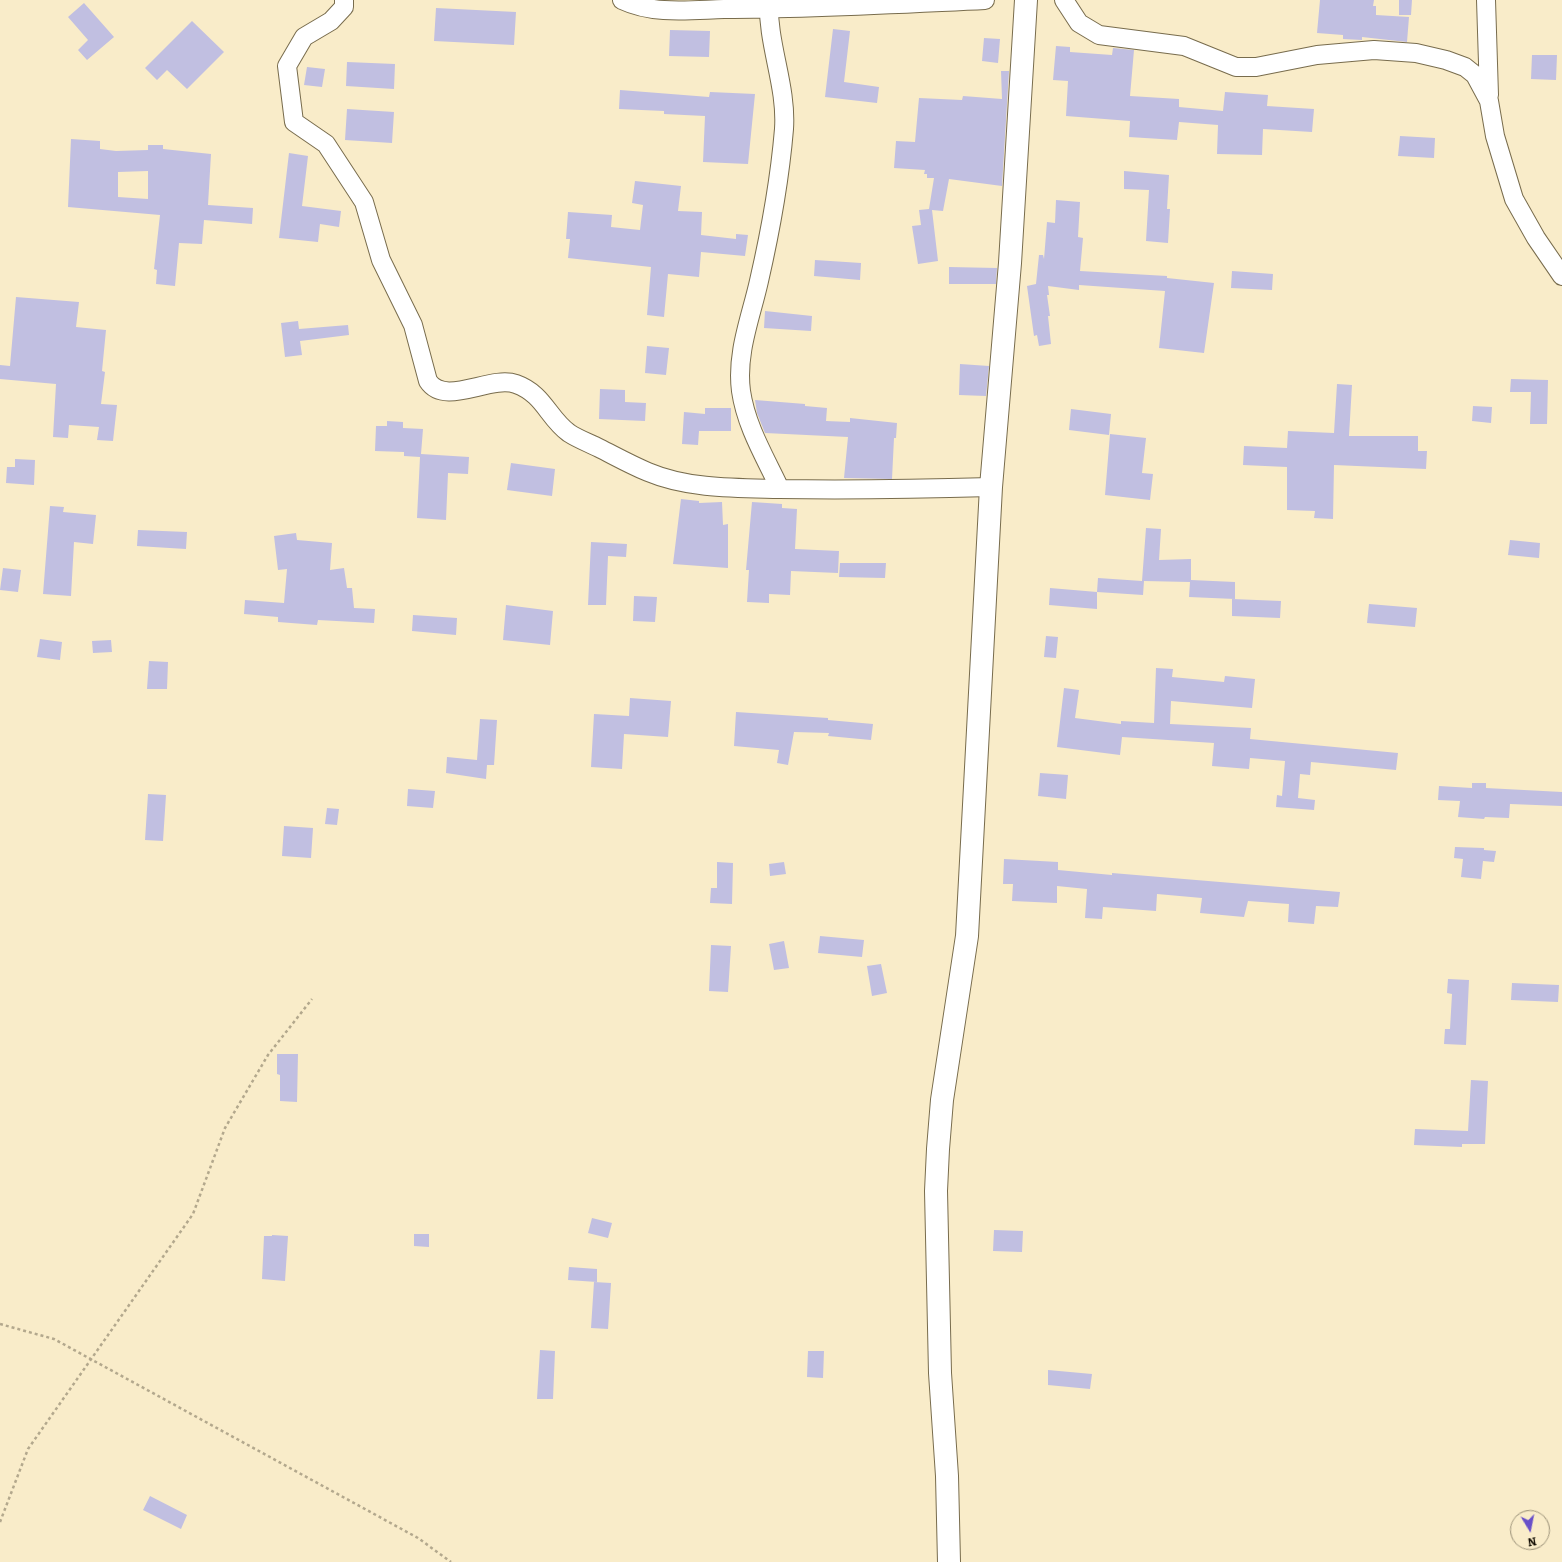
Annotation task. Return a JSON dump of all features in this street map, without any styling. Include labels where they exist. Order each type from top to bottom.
[{"type":"street","points":[[344,0],[344,7],[330,21],[304,37],[287,66],[294,122],[326,144],[364,202],[382,260],[413,325],[431,385],[438,391],[446,392],[488,384],[515,384],[530,391],[538,398],[570,433],[665,479],[686,483],[741,488],[850,490],[991,487]]},
{"type":"street","points":[[622,0],[642,8],[653,9],[985,0]]},
{"type":"street","points":[[949,1562],[947,1476],[940,1373],[936,1191],[942,1100],[967,936],[991,487],[1010,263],[1026,0]]},
{"type":"street","points":[[1064,0],[1079,23],[1100,35],[1184,46],[1236,67],[1256,67],[1318,55],[1374,50],[1416,53],[1432,56],[1457,63],[1470,71],[1483,88],[1489,101]]},
{"type":"street","points":[[1486,0],[1489,101],[1495,136],[1514,199],[1536,238],[1562,276]]},
{"type":"street","points":[[769,5],[774,51],[783,88],[784,128],[764,256],[741,353],[740,372],[741,389],[746,416],[780,489]]},
{"type":"path","points":[[0,1522],[28,1449],[193,1214],[225,1128],[268,1055],[312,999]]},
{"type":"path","points":[[0,1324],[54,1339],[418,1538],[451,1562]]},
{"type":"building","points":[[1320,0],[1374,0],[1373,6],[1376,6],[1376,15],[1409,17],[1407,42],[1362,37],[1362,40],[1343,39],[1343,35],[1317,33]]},
{"type":"building","points":[[1399,0],[1412,0],[1411,15],[1399,15]]},
{"type":"building","points":[[84,3],[114,37],[87,60],[78,50],[88,40],[68,17]]},
{"type":"building","points":[[436,8],[516,12],[514,45],[434,41]]},
{"type":"building","points":[[192,21],[224,52],[187,89],[167,70],[157,80],[145,68]]},
{"type":"building","points":[[833,29],[850,31],[844,82],[879,87],[877,103],[825,97]]},
{"type":"building","points":[[670,30],[710,31],[709,57],[669,56]]},
{"type":"building","points":[[984,38],[1000,39],[998,63],[982,61]]},
{"type":"building","points":[[1056,46],[1070,47],[1070,52],[1112,55],[1113,48],[1134,50],[1130,96],[1179,99],[1179,107],[1223,111],[1225,92],[1268,95],[1267,106],[1314,109],[1312,132],[1263,129],[1262,155],[1217,154],[1218,125],[1179,122],[1177,140],[1129,137],[1130,121],[1066,116],[1068,81],[1053,80]]},
{"type":"building","points":[[1532,55],[1557,55],[1556,80],[1531,79]]},
{"type":"building","points":[[347,62],[395,64],[394,89],[346,86]]},
{"type":"building","points":[[307,67],[325,69],[322,87],[304,85]]},
{"type":"building","points":[[1001,71],[1009,71],[1002,186],[949,179],[943,211],[932,210],[938,261],[918,264],[912,226],[921,225],[919,210],[929,209],[934,178],[927,178],[927,174],[924,174],[925,170],[894,168],[896,141],[915,142],[919,98],[962,100],[963,96],[1002,99]]},
{"type":"building","points":[[620,90],[709,97],[710,92],[755,94],[748,164],[703,162],[705,116],[664,114],[664,111],[619,109]]},
{"type":"building","points":[[347,109],[394,112],[392,143],[345,140]]},
{"type":"building","points":[[1400,136],[1435,138],[1434,158],[1398,156]]},
{"type":"building","points":[[71,139],[100,141],[100,149],[116,151],[148,150],[148,145],[163,145],[163,149],[211,154],[208,205],[253,208],[252,224],[204,220],[202,244],[179,243],[175,286],[156,284],[157,270],[154,269],[160,215],[68,207]],"holes":[[[148,171],[148,199],[118,197],[118,172]]]},
{"type":"building","points":[[289,153],[308,156],[302,206],[341,211],[339,227],[320,224],[318,242],[279,238]]},
{"type":"building","points":[[1124,171],[1169,175],[1167,209],[1170,209],[1168,243],[1146,241],[1149,190],[1124,189]]},
{"type":"building","points":[[635,181],[681,186],[678,211],[702,212],[701,235],[736,239],[736,234],[748,235],[745,256],[701,252],[699,277],[668,274],[664,317],[647,315],[651,267],[568,258],[570,239],[566,239],[568,212],[612,215],[611,227],[640,230],[643,205],[632,203]]},
{"type":"building","points":[[1056,200],[1080,202],[1078,237],[1083,238],[1080,271],[1167,276],[1167,278],[1214,283],[1204,353],[1159,348],[1165,291],[1079,285],[1079,290],[1048,286],[1049,295],[1047,295],[1050,316],[1048,316],[1051,344],[1039,346],[1037,335],[1034,336],[1027,286],[1036,284],[1039,255],[1043,255],[1044,259],[1047,222],[1055,223]]},
{"type":"building","points":[[815,260],[861,263],[860,280],[814,276]]},
{"type":"building","points":[[949,267],[997,268],[996,284],[949,284]]},
{"type":"building","points":[[1232,271],[1273,274],[1272,290],[1231,288]]},
{"type":"building","points":[[16,297],[79,302],[76,327],[106,330],[102,371],[105,372],[101,404],[117,405],[113,441],[97,440],[99,427],[69,425],[68,438],[53,437],[56,384],[0,379],[0,365],[10,366]]},
{"type":"building","points":[[765,311],[812,316],[811,331],[764,328]]},
{"type":"building","points":[[298,321],[299,329],[348,325],[349,335],[300,341],[302,355],[285,357],[281,323]]},
{"type":"building","points":[[647,346],[669,348],[666,375],[645,373]]},
{"type":"building","points":[[960,364],[989,366],[986,396],[959,395]]},
{"type":"building","points":[[1511,379],[1548,380],[1547,424],[1530,424],[1531,392],[1510,392]]},
{"type":"building","points":[[1337,384],[1352,385],[1349,436],[1418,436],[1418,451],[1427,451],[1426,469],[1334,465],[1333,519],[1314,518],[1315,511],[1287,510],[1287,467],[1243,465],[1244,446],[1287,448],[1288,431],[1334,433]]},
{"type":"building","points":[[600,389],[625,390],[625,402],[646,403],[645,421],[599,419]]},
{"type":"building","points":[[755,400],[805,404],[805,406],[827,408],[826,421],[850,422],[850,418],[897,423],[896,438],[894,438],[892,479],[844,478],[848,437],[765,433],[757,413]]},
{"type":"building","points":[[1473,406],[1492,407],[1491,423],[1472,421]]},
{"type":"building","points":[[705,408],[731,408],[731,431],[699,431],[698,445],[682,444],[684,412],[705,414]]},
{"type":"building","points":[[1071,409],[1111,414],[1109,435],[1069,430]]},
{"type":"building","points":[[387,421],[403,422],[403,428],[423,429],[421,454],[469,457],[468,474],[448,473],[446,520],[417,518],[420,457],[404,456],[404,452],[375,451],[376,426],[387,426]]},
{"type":"building","points":[[1110,434],[1146,438],[1142,473],[1153,474],[1150,500],[1105,495]]},
{"type":"building","points":[[15,459],[35,460],[34,485],[6,483],[7,467],[15,467]]},
{"type":"building","points":[[511,463],[555,469],[552,496],[507,490]]},
{"type":"building","points":[[681,499],[699,501],[699,503],[722,502],[723,525],[728,524],[728,568],[673,564]]},
{"type":"building","points":[[752,502],[782,504],[782,508],[797,509],[795,549],[839,551],[838,573],[791,571],[790,595],[769,594],[769,603],[747,602],[749,570],[746,570]]},
{"type":"building","points":[[50,506],[64,507],[63,512],[96,515],[93,544],[74,542],[71,596],[43,594]]},
{"type":"building","points":[[1146,528],[1161,529],[1159,560],[1191,559],[1191,580],[1235,582],[1235,599],[1189,597],[1190,582],[1144,581],[1143,595],[1097,592],[1098,578],[1142,581]]},
{"type":"building","points":[[138,530],[187,532],[186,549],[137,546]]},
{"type":"building","points":[[296,533],[297,540],[332,543],[330,570],[344,568],[347,588],[352,588],[354,608],[375,609],[374,623],[318,620],[317,625],[278,622],[278,617],[244,614],[245,600],[284,603],[287,569],[278,570],[274,536]]},
{"type":"building","points":[[1510,540],[1540,543],[1539,558],[1508,555]]},
{"type":"building","points":[[591,542],[627,544],[626,557],[608,556],[606,605],[588,605]]},
{"type":"building","points":[[840,563],[886,563],[885,578],[839,577]]},
{"type":"building","points":[[3,568],[21,570],[18,592],[0,590]]},
{"type":"building","points":[[1050,588],[1097,592],[1097,609],[1049,605]]},
{"type":"building","points":[[634,596],[657,597],[655,622],[633,621]]},
{"type":"building","points":[[1232,599],[1281,601],[1280,618],[1232,616]]},
{"type":"building","points":[[1369,604],[1417,608],[1415,627],[1367,623]]},
{"type":"building","points":[[506,605],[553,611],[550,645],[503,640]]},
{"type":"building","points":[[413,615],[457,618],[456,635],[412,631]]},
{"type":"building","points":[[1046,636],[1058,637],[1056,658],[1044,657]]},
{"type":"building","points":[[40,639],[62,642],[60,660],[37,657]]},
{"type":"building","points":[[111,640],[112,652],[93,653],[92,641]]},
{"type":"building","points":[[149,661],[168,662],[167,689],[147,689]]},
{"type":"building","points":[[1156,668],[1173,669],[1172,677],[1224,682],[1225,676],[1255,679],[1252,708],[1171,701],[1170,724],[1251,728],[1250,739],[1398,753],[1396,770],[1311,762],[1310,775],[1300,774],[1298,798],[1315,800],[1314,810],[1276,807],[1277,795],[1282,796],[1285,761],[1250,758],[1249,769],[1212,766],[1214,743],[1122,737],[1120,755],[1057,747],[1064,688],[1079,690],[1075,718],[1121,724],[1121,721],[1154,723]]},
{"type":"building","points":[[630,698],[671,701],[668,737],[624,734],[622,769],[591,767],[594,714],[629,716]]},
{"type":"building","points":[[736,712],[828,718],[828,720],[873,724],[871,740],[828,736],[829,733],[794,732],[788,765],[777,763],[779,750],[734,746]]},
{"type":"building","points":[[480,719],[497,720],[494,765],[487,765],[486,779],[446,773],[447,757],[477,760]]},
{"type":"building","points":[[1040,773],[1068,775],[1066,799],[1038,796]]},
{"type":"building","points":[[1472,783],[1486,783],[1486,788],[1562,792],[1562,806],[1510,804],[1509,818],[1485,817],[1484,819],[1458,817],[1460,801],[1438,800],[1439,786],[1472,788]]},
{"type":"building","points":[[408,789],[435,791],[433,808],[407,806]]},
{"type":"building","points":[[148,794],[166,795],[163,841],[145,840]]},
{"type":"building","points":[[327,808],[339,809],[337,825],[325,824]]},
{"type":"building","points":[[284,826],[313,828],[311,858],[282,856]]},
{"type":"building","points":[[1455,847],[1484,848],[1484,850],[1496,851],[1494,862],[1483,861],[1481,879],[1461,877],[1463,859],[1454,858]]},
{"type":"building","points":[[1004,859],[1058,862],[1058,870],[1112,875],[1112,873],[1340,892],[1338,907],[1316,906],[1314,924],[1288,922],[1289,904],[1248,901],[1244,917],[1200,913],[1202,898],[1157,894],[1156,911],[1103,907],[1102,919],[1085,918],[1087,889],[1057,886],[1057,903],[1012,901],[1013,884],[1003,884]]},
{"type":"building","points":[[717,862],[733,863],[732,904],[710,903],[711,888],[717,888]]},
{"type":"building","points":[[784,862],[786,874],[770,876],[769,864]]},
{"type":"building","points":[[820,936],[864,940],[862,957],[818,953]]},
{"type":"building","points":[[784,941],[789,968],[774,970],[769,944]]},
{"type":"building","points":[[711,945],[731,946],[728,992],[709,991]]},
{"type":"building","points":[[881,964],[887,993],[872,996],[867,966]]},
{"type":"building","points":[[1448,979],[1469,980],[1466,1045],[1444,1044],[1445,1029],[1450,1029],[1452,994],[1447,993]]},
{"type":"building","points":[[1512,983],[1559,985],[1558,1002],[1511,1000]]},
{"type":"building","points":[[277,1054],[298,1054],[297,1102],[280,1101],[280,1075],[277,1074]]},
{"type":"building","points":[[1471,1080],[1488,1081],[1485,1144],[1462,1144],[1462,1147],[1414,1145],[1415,1129],[1468,1131]]},
{"type":"building","points":[[592,1218],[612,1223],[608,1238],[588,1233]]},
{"type":"building","points":[[994,1230],[1023,1231],[1022,1252],[993,1251]]},
{"type":"building","points":[[414,1234],[429,1234],[429,1247],[414,1246]]},
{"type":"building","points":[[264,1236],[288,1236],[285,1281],[262,1279]]},
{"type":"building","points":[[569,1267],[597,1269],[597,1282],[568,1280]]},
{"type":"building","points":[[594,1282],[611,1283],[608,1329],[591,1328]]},
{"type":"building","points":[[540,1350],[555,1351],[553,1399],[537,1399]]},
{"type":"building","points":[[808,1351],[824,1351],[823,1378],[807,1377]]},
{"type":"building","points":[[1048,1370],[1092,1374],[1090,1389],[1048,1385]]},
{"type":"building","points":[[150,1496],[187,1515],[181,1529],[143,1510]]}]
